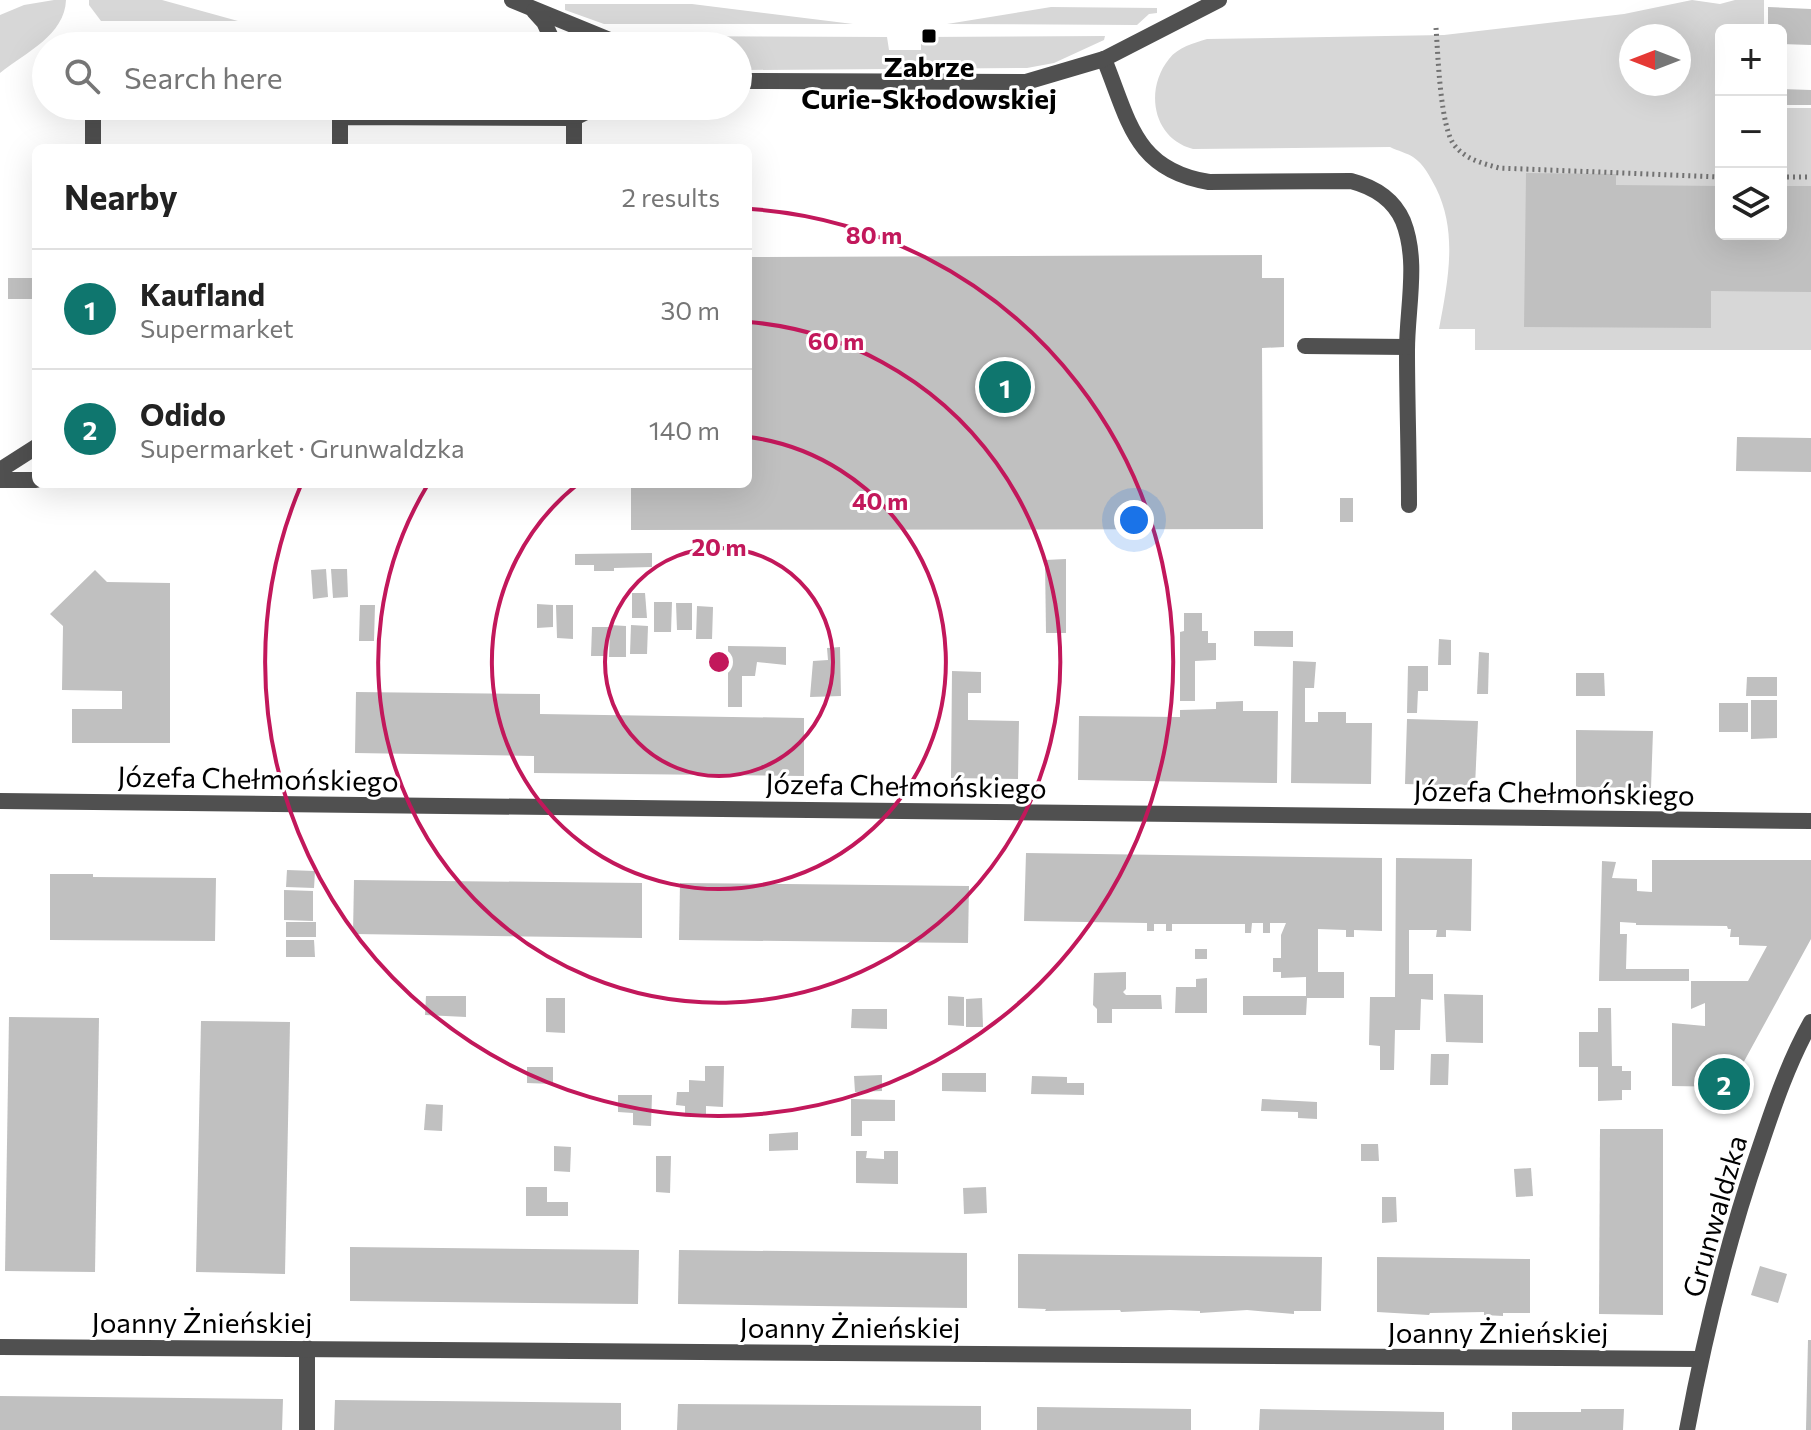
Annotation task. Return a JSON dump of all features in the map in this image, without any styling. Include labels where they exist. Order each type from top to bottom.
[{"type":"street","points":[[512,0],[590,32]]},
{"type":"street","points":[[752,82],[1026,82],[1104,59],[1219,0]]},
{"type":"street","points":[[530,7],[549,32]]},
{"type":"street","points":[[1104,59],[1138,141],[1150,156],[1186,178],[1209,182],[1351,181],[1370,186],[1389,198],[1402,220],[1409,248],[1409,505]]},
{"type":"street","points":[[93,120],[93,144]]},
{"type":"street","points":[[340,120],[340,144]]},
{"type":"street","points":[[574,120],[574,144]]},
{"type":"street","points":[[1305,346],[1407,347]]},
{"type":"street","points":[[0,470],[32,450]]},
{"type":"street","points":[[0,480],[32,480]]},
{"type":"street","name":"Józefa Chełmońskiego","points":[[0,801],[1811,821]]},
{"type":"street","name":"Grunwaldzka","points":[[1687,1430],[1700,1359],[1745,1190],[1773,1108],[1811,1022]]},
{"type":"street","name":"Joanny Żnieńskiej","points":[[0,1347],[1700,1359]]},
{"type":"street","points":[[307,1348],[307,1430]]},
{"type":"path","points":[[1436,28],[1442,101],[1452,144],[1474,161],[1499,168],[1715,177]]},
{"type":"path","points":[[1787,177],[1811,177]]},
{"type":"shaded area","points":[[66,0],[64,12],[52,32],[32,32],[32,49],[0,73],[0,15],[24,5]]},
{"type":"shaded area","points":[[89,0],[162,0],[238,21],[101,21],[89,5]]},
{"type":"shaded area","points":[[1692,0],[1720,4],[1735,0],[1764,0],[1764,24],[1715,24],[1715,240],[1787,240],[1787,108],[1811,108],[1811,350],[1475,350],[1475,329],[1439,329],[1448,275],[1447,222],[1436,188],[1417,160],[1390,147],[1193,149],[1179,144],[1169,135],[1157,112],[1157,85],[1169,59],[1182,48],[1207,39],[1444,35],[1624,14]]},
{"type":"shaded area","points":[[565,4],[692,4],[853,24],[604,24],[565,10]]},
{"type":"shaded area","points":[[1051,7],[1157,8],[1157,13],[1149,14],[1137,25],[947,24]]},
{"type":"shaded area","points":[[752,36],[887,37],[889,50],[921,50],[921,37],[1105,36],[1104,40],[1054,63],[1027,68],[752,70]]},
{"type":"building","points":[[1768,7],[1811,9],[1811,45],[1787,44],[1787,24],[1768,24]]},
{"type":"building","points":[[1787,89],[1811,90],[1811,105],[1787,105]]},
{"type":"building","points":[[1526,173],[1616,174],[1616,185],[1715,186],[1715,240],[1787,240],[1787,186],[1811,186],[1811,292],[1711,291],[1711,328],[1524,327]]},
{"type":"building","points":[[1262,255],[1262,278],[1284,278],[1284,347],[1262,348],[1263,529],[631,530],[631,488],[752,488],[752,257]]},
{"type":"building","points":[[8,278],[32,278],[32,299],[8,299]]},
{"type":"building","points":[[1737,437],[1811,438],[1811,472],[1736,471]]},
{"type":"building","points":[[1340,498],[1353,498],[1353,522],[1340,522]]},
{"type":"building","points":[[652,553],[652,567],[594,571],[594,565],[575,565],[575,554]]},
{"type":"building","points":[[1066,559],[1066,633],[1046,633],[1045,560]]},
{"type":"building","points":[[326,569],[328,597],[313,599],[311,570]]},
{"type":"building","points":[[331,569],[347,569],[348,597],[333,598]]},
{"type":"building","points":[[95,570],[107,582],[170,583],[170,743],[72,743],[72,709],[122,709],[122,691],[62,690],[63,626],[50,614]]},
{"type":"building","points":[[632,593],[645,593],[647,618],[632,618]]},
{"type":"building","points":[[654,602],[672,602],[671,632],[654,632]]},
{"type":"building","points":[[676,603],[692,603],[692,630],[677,630]]},
{"type":"building","points":[[537,604],[553,605],[553,627],[537,628]]},
{"type":"building","points":[[360,605],[375,605],[374,641],[359,641]]},
{"type":"building","points":[[556,605],[573,605],[573,639],[557,638]]},
{"type":"building","points":[[697,606],[713,607],[712,639],[696,639]]},
{"type":"building","points":[[1184,613],[1202,613],[1202,631],[1208,631],[1208,643],[1216,643],[1216,660],[1195,661],[1195,701],[1180,701],[1180,632],[1184,631]]},
{"type":"building","points":[[610,625],[626,626],[626,657],[609,657]]},
{"type":"building","points":[[631,625],[648,626],[647,654],[630,654]]},
{"type":"building","points":[[592,627],[609,627],[607,656],[591,656]]},
{"type":"building","points":[[1254,631],[1293,631],[1293,647],[1254,646]]},
{"type":"building","points":[[1439,639],[1451,640],[1451,665],[1438,665]]},
{"type":"building","points":[[728,646],[786,647],[786,665],[757,662],[755,676],[742,676],[742,707],[728,707]]},
{"type":"building","points":[[840,647],[841,696],[810,697],[813,661],[828,660],[827,648]]},
{"type":"building","points":[[1479,652],[1489,653],[1488,694],[1477,694]]},
{"type":"building","points":[[1293,661],[1316,662],[1314,688],[1305,688],[1305,722],[1318,722],[1318,712],[1346,712],[1346,723],[1372,723],[1371,784],[1291,783]]},
{"type":"building","points":[[1408,666],[1428,666],[1428,691],[1418,691],[1417,713],[1407,713]]},
{"type":"building","points":[[952,671],[981,672],[981,693],[968,693],[968,720],[1019,721],[1018,779],[951,778]]},
{"type":"building","points":[[1576,673],[1604,673],[1605,696],[1576,696]]},
{"type":"building","points":[[1747,677],[1777,677],[1777,696],[1746,696]]},
{"type":"building","points":[[356,692],[540,694],[540,714],[804,718],[804,776],[534,773],[534,756],[355,753]]},
{"type":"building","points":[[1751,700],[1777,700],[1777,738],[1751,739]]},
{"type":"building","points":[[1243,701],[1243,711],[1278,711],[1277,783],[1078,780],[1079,716],[1180,717],[1180,710],[1216,709],[1216,702]]},
{"type":"building","points":[[1719,703],[1748,703],[1748,732],[1719,732]]},
{"type":"building","points":[[1407,719],[1478,721],[1475,786],[1405,784]]},
{"type":"building","points":[[1576,730],[1653,731],[1651,788],[1576,787]]},
{"type":"building","points":[[1026,853],[1382,858],[1382,931],[1354,930],[1354,937],[1346,937],[1346,930],[1318,929],[1318,972],[1344,972],[1344,998],[1307,998],[1306,1015],[1243,1015],[1243,996],[1306,996],[1306,977],[1281,978],[1281,972],[1273,972],[1273,958],[1281,958],[1281,935],[1286,923],[1270,923],[1270,933],[1263,933],[1263,923],[1252,923],[1251,933],[1245,933],[1245,924],[1172,924],[1172,931],[1166,931],[1166,924],[1154,924],[1154,931],[1147,931],[1147,923],[1024,921]]},
{"type":"building","points":[[1396,858],[1472,859],[1471,931],[1446,930],[1446,937],[1436,937],[1437,930],[1409,930],[1409,974],[1433,974],[1433,1000],[1421,999],[1420,1030],[1395,1030],[1394,1070],[1380,1070],[1380,1046],[1369,1045],[1370,997],[1395,997]]},
{"type":"building","points":[[1652,860],[1811,860],[1811,939],[1730,1087],[1672,1086],[1672,1023],[1705,1026],[1705,1003],[1691,1009],[1691,981],[1748,981],[1767,946],[1739,945],[1739,937],[1730,937],[1731,929],[1727,926],[1636,925],[1620,922],[1620,934],[1627,934],[1626,969],[1689,969],[1689,981],[1599,981],[1602,861],[1616,862],[1612,878],[1637,879],[1637,891],[1652,892]]},
{"type":"building","points":[[287,870],[315,871],[314,888],[286,887]]},
{"type":"building","points":[[50,874],[216,878],[215,941],[50,940]]},
{"type":"building","points":[[354,880],[642,883],[642,938],[353,934]]},
{"type":"building","points":[[680,883],[969,886],[968,943],[679,940]]},
{"type":"building","points":[[284,890],[313,891],[313,921],[284,920]]},
{"type":"building","points":[[286,922],[316,922],[316,937],[286,937]]},
{"type":"building","points":[[286,940],[314,940],[315,957],[286,957]]},
{"type":"building","points":[[1195,949],[1207,949],[1207,959],[1195,959]]},
{"type":"building","points":[[1126,972],[1126,989],[1123,992],[1126,995],[1161,995],[1162,1009],[1112,1009],[1112,1023],[1097,1023],[1097,1009],[1093,1005],[1094,973]]},
{"type":"building","points":[[1207,978],[1207,1013],[1175,1013],[1176,987],[1196,987],[1196,979]]},
{"type":"building","points":[[1444,994],[1483,995],[1483,1043],[1446,1042]]},
{"type":"building","points":[[426,996],[466,996],[466,1017],[425,1015]]},
{"type":"building","points":[[948,996],[964,997],[964,1026],[948,1025]]},
{"type":"building","points":[[546,998],[565,998],[565,1033],[546,1032]]},
{"type":"building","points":[[982,998],[983,1027],[966,1027],[966,999]]},
{"type":"building","points":[[1598,1008],[1611,1008],[1612,1066],[1622,1066],[1622,1071],[1631,1071],[1631,1090],[1622,1090],[1622,1100],[1598,1101],[1598,1067],[1579,1067],[1579,1032],[1598,1032]]},
{"type":"building","points":[[852,1009],[887,1009],[887,1029],[851,1028]]},
{"type":"building","points":[[9,1017],[99,1018],[95,1272],[5,1271]]},
{"type":"building","points":[[201,1021],[290,1022],[285,1274],[196,1272]]},
{"type":"building","points":[[1431,1054],[1449,1054],[1448,1085],[1430,1085]]},
{"type":"building","points":[[705,1066],[724,1066],[723,1107],[706,1106],[706,1116],[685,1115],[685,1106],[676,1105],[677,1092],[689,1092],[689,1080],[705,1081]]},
{"type":"building","points":[[527,1067],[553,1067],[553,1084],[527,1083]]},
{"type":"building","points":[[942,1073],[986,1073],[986,1092],[942,1091]]},
{"type":"building","points":[[882,1075],[882,1091],[855,1092],[854,1076]]},
{"type":"building","points":[[1032,1076],[1067,1077],[1067,1083],[1084,1083],[1084,1095],[1031,1094]]},
{"type":"building","points":[[618,1095],[652,1095],[651,1126],[633,1125],[633,1113],[618,1112]]},
{"type":"building","points":[[851,1099],[895,1100],[895,1121],[862,1121],[862,1136],[851,1136]]},
{"type":"building","points":[[1262,1099],[1317,1102],[1317,1119],[1298,1118],[1298,1112],[1261,1111]]},
{"type":"building","points":[[426,1104],[443,1105],[442,1131],[424,1130]]},
{"type":"building","points":[[1600,1129],[1663,1129],[1663,1315],[1599,1314]]},
{"type":"building","points":[[798,1132],[798,1150],[769,1151],[769,1134]]},
{"type":"building","points":[[1361,1144],[1378,1144],[1379,1161],[1361,1161]]},
{"type":"building","points":[[554,1146],[571,1147],[570,1172],[554,1171]]},
{"type":"building","points":[[856,1151],[867,1151],[866,1158],[884,1159],[884,1151],[898,1151],[898,1184],[856,1183]]},
{"type":"building","points":[[656,1156],[671,1156],[670,1193],[656,1192]]},
{"type":"building","points":[[1531,1168],[1533,1196],[1516,1197],[1514,1169]]},
{"type":"building","points":[[526,1187],[547,1187],[547,1202],[568,1202],[568,1216],[526,1216]]},
{"type":"building","points":[[986,1187],[987,1213],[964,1214],[963,1188]]},
{"type":"building","points":[[1382,1197],[1396,1197],[1397,1222],[1382,1223]]},
{"type":"building","points":[[350,1247],[639,1250],[638,1304],[350,1301]]},
{"type":"building","points":[[679,1250],[967,1253],[967,1308],[678,1304]]},
{"type":"building","points":[[1018,1254],[1322,1257],[1321,1311],[1294,1311],[1294,1314],[1247,1310],[1200,1313],[1018,1308]]},
{"type":"building","points":[[1377,1257],[1530,1259],[1530,1313],[1503,1313],[1503,1316],[1484,1315],[1484,1312],[1429,1315],[1377,1312]]},
{"type":"building","points":[[1760,1266],[1787,1274],[1778,1303],[1751,1295]]},
{"type":"building","points":[[1808,1340],[1811,1340],[1811,1430],[1806,1430]]},
{"type":"building","points":[[0,1396],[283,1399],[282,1430],[0,1430]]},
{"type":"building","points":[[335,1400],[621,1403],[621,1430],[334,1430]]},
{"type":"building","points":[[678,1404],[981,1406],[981,1430],[677,1430]]},
{"type":"building","points":[[1037,1407],[1191,1409],[1191,1430],[1037,1430]]},
{"type":"building","points":[[1260,1409],[1444,1412],[1444,1430],[1259,1430]]},
{"type":"building","points":[[1581,1409],[1624,1409],[1623,1430],[1512,1430],[1512,1412],[1581,1412]]},
{"type":"place","name":"Zabrze Curie-Skłodowskiej","points":[[929,36]]},
{"type":"place","name":"Kaufland","points":[[1005,387]]},
{"type":"place","name":"Odido","points":[[1724,1084]]}]
